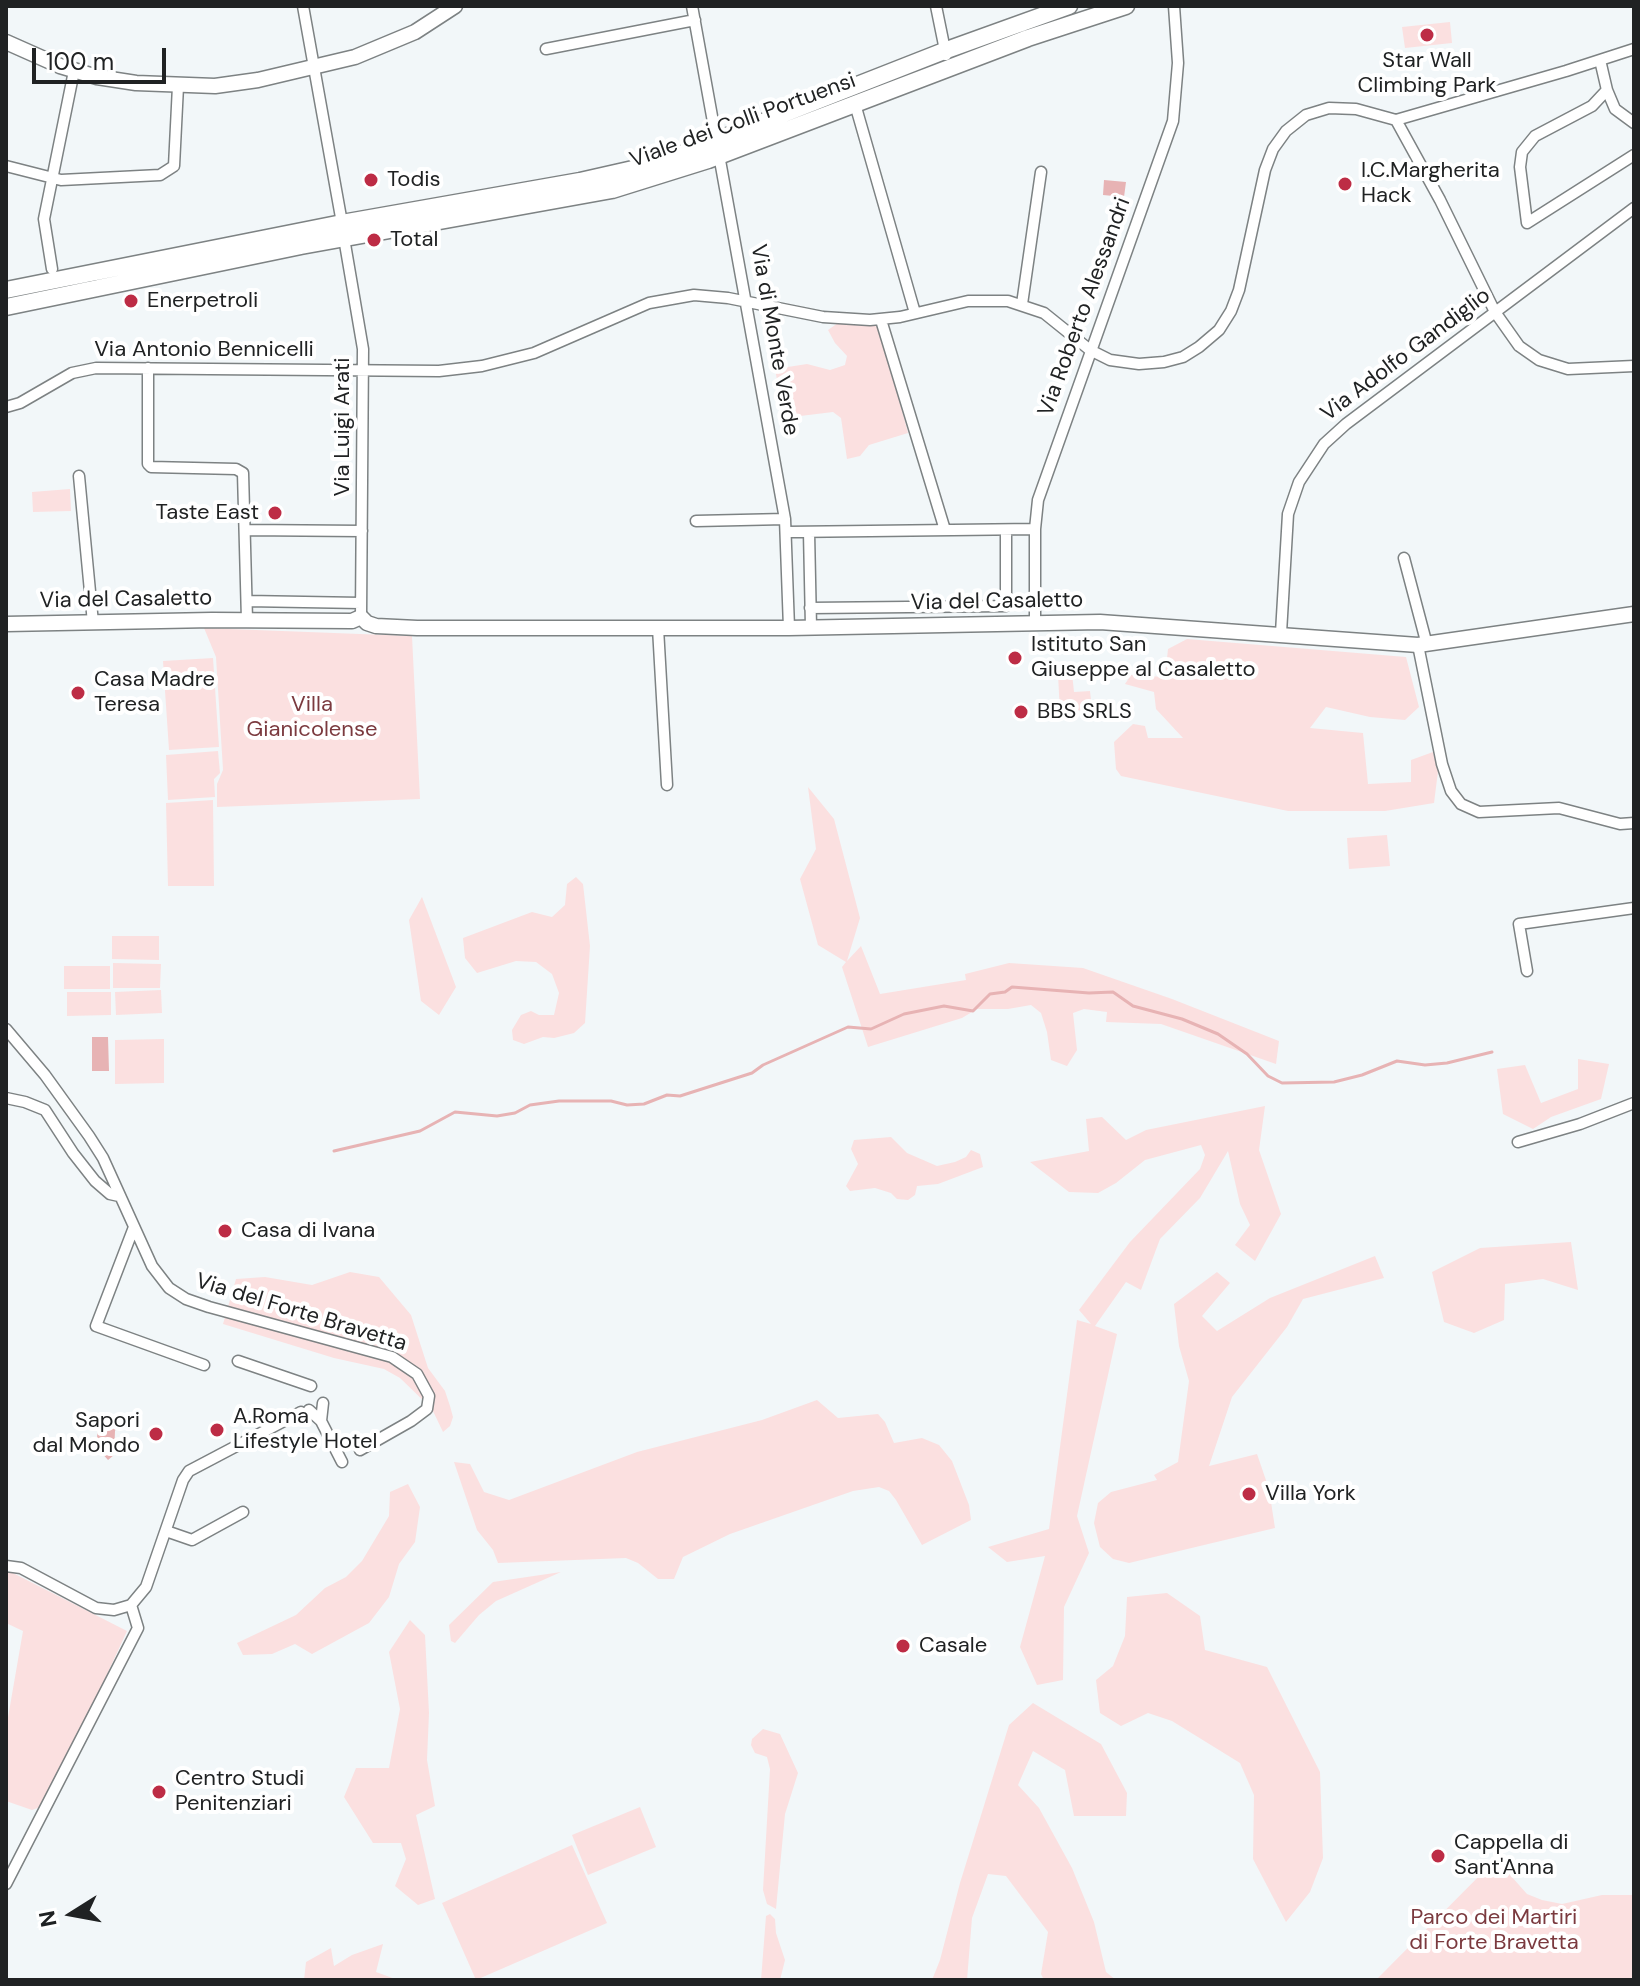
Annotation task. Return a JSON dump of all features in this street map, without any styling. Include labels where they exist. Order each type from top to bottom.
[{"type":"main road","name":"Viale dei Colli Portuensi","points":[[6,290],[106,278],[343,230],[546,195],[612,190],[719,148],[944,51],[1069,6]]},
{"type":"main road","name":"Viale dei Colli Portuensi","points":[[719,148],[855,104],[1052,29],[1126,6]]},
{"type":"main road","name":"Viale dei Colli Portuensi","points":[[6,307],[106,278]]},
{"type":"street","name":"Via Luigi Arati","points":[[303,6],[363,341],[361,610]]},
{"type":"street","points":[[6,42],[74,71],[129,82],[178,86],[234,84],[355,57],[432,22],[455,6]]},
{"type":"street","name":"Via di Monte Verde","points":[[692,6],[785,519],[789,628]]},
{"type":"street","points":[[936,6],[950,68]]},
{"type":"street","name":"Via Roberto Alessandri","points":[[1035,624],[1035,529],[1041,489],[1173,121],[1179,48],[1174,6]]},
{"type":"street","points":[[546,49],[695,20]]},
{"type":"street","points":[[1041,172],[1022,304],[1050,316],[1090,350],[1115,362],[1139,364],[1173,360],[1199,347],[1222,326],[1235,303],[1265,170],[1281,136],[1306,115],[1329,108],[1356,109],[1396,120],[1634,49]]},
{"type":"street","points":[[1600,60],[1607,90],[1617,112],[1634,123]]},
{"type":"street","points":[[52,269],[44,219],[74,71]]},
{"type":"street","points":[[6,166],[52,179],[160,175],[174,166],[178,86]]},
{"type":"street","points":[[1607,90],[1592,106],[1535,136],[1522,152],[1520,160],[1527,223],[1634,155]]},
{"type":"street","points":[[855,104],[915,313]]},
{"type":"street","points":[[1396,120],[1495,312],[1519,346],[1539,360],[1577,370],[1634,366]]},
{"type":"street","name":"Via Adolfo Gandiglio","points":[[1281,633],[1288,514],[1299,482],[1315,456],[1336,431],[1634,208]]},
{"type":"street","name":"Via Antonio Bennicelli","points":[[6,407],[20,403],[80,370],[439,371],[482,366],[534,353],[664,299],[701,295],[823,317],[881,320],[982,300],[1022,304]]},
{"type":"street","points":[[881,320],[945,530]]},
{"type":"street","points":[[148,368],[148,464],[151,467],[242,471],[247,620]]},
{"type":"street","points":[[79,476],[93,623]]},
{"type":"street","points":[[696,521],[785,519]]},
{"type":"street","points":[[787,532],[1035,529]]},
{"type":"street","points":[[245,530],[362,531]]},
{"type":"street","points":[[810,608],[1006,606],[1006,530]]},
{"type":"street","points":[[809,532],[811,627]]},
{"type":"street","points":[[1404,558],[1423,645],[1442,764],[1451,791],[1461,804],[1479,812],[1559,808],[1620,824],[1634,823]]},
{"type":"street","points":[[247,601],[361,610]]},
{"type":"street","name":"Via del Casaletto","points":[[6,624],[352,621],[361,610],[371,625],[384,627],[789,628],[1107,623],[1423,645],[1634,614]]},
{"type":"street","points":[[658,628],[667,785]]},
{"type":"street","points":[[1527,971],[1519,924],[1634,908]]},
{"type":"street","name":"Via del Forte Bravetta","points":[[6,1029],[28,1053],[89,1136],[152,1266],[162,1281],[177,1294],[209,1307],[392,1357],[417,1374],[429,1396],[429,1407],[424,1413],[360,1450]]},
{"type":"street","points":[[6,1098],[45,1110],[95,1181],[110,1194],[119,1196]]},
{"type":"street","points":[[1518,1142],[1589,1121],[1634,1103]]},
{"type":"street","points":[[134,1227],[96,1326],[204,1365]]},
{"type":"street","points":[[238,1361],[311,1386]]},
{"type":"street","points":[[321,1421],[323,1403]]},
{"type":"street","points":[[6,1566],[21,1568],[96,1608],[114,1610],[131,1605],[146,1587],[183,1480],[189,1471],[305,1411],[321,1421],[342,1462]]},
{"type":"street","points":[[166,1531],[196,1539],[243,1512]]},
{"type":"street","points":[[6,1884],[138,1628],[131,1605]]},
{"type":"green space","name":"Star Wall Climbing Park","points":[[1450,22],[1452,43],[1405,48],[1402,27]]},
{"type":"green space","points":[[838,323],[876,326],[881,332],[908,433],[869,445],[860,456],[847,459],[841,418],[833,412],[784,418],[775,369],[807,364],[830,370],[845,365],[847,356],[828,330]]},
{"type":"green space","points":[[70,489],[71,511],[33,512],[32,492]]},
{"type":"green space","name":"Villa Gianicolense","points":[[204,628],[412,636],[420,799],[217,807],[217,784],[223,770],[216,657]]},
{"type":"green space","points":[[1187,639],[1406,657],[1419,707],[1405,720],[1370,717],[1326,707],[1310,728],[1363,733],[1368,784],[1411,782],[1411,760],[1433,752],[1438,771],[1434,803],[1385,811],[1288,811],[1121,776],[1116,769],[1114,742],[1133,724],[1145,726],[1148,738],[1183,738],[1156,709],[1154,692],[1125,684],[1131,675],[1165,677],[1168,649]]},
{"type":"green space","points":[[213,658],[219,747],[169,750],[163,661]]},
{"type":"green space","points":[[1072,673],[1074,692],[1090,691],[1092,709],[1060,713],[1058,674]]},
{"type":"green space","points":[[218,751],[220,773],[214,779],[215,797],[168,800],[166,755]]},
{"type":"green space","points":[[808,787],[834,819],[860,918],[847,961],[861,946],[880,994],[966,980],[965,974],[1009,963],[1083,968],[1279,1041],[1276,1064],[1161,1024],[1106,1022],[1107,1012],[1084,1009],[1073,1013],[1077,1050],[1067,1066],[1051,1060],[1041,1013],[1031,1005],[977,1009],[962,1018],[868,1047],[842,967],[846,962],[818,945],[800,879],[816,849]]},
{"type":"green space","points":[[213,800],[214,886],[168,886],[166,803]]},
{"type":"green space","points":[[1387,835],[1390,866],[1349,869],[1347,838]]},
{"type":"green space","points":[[576,877],[583,884],[590,946],[585,1023],[574,1033],[543,1037],[524,1044],[513,1040],[512,1030],[521,1015],[531,1011],[539,1015],[554,1015],[559,993],[552,974],[536,962],[516,961],[477,973],[465,958],[463,938],[532,912],[552,917],[565,905],[567,884]]},
{"type":"green space","points":[[422,897],[456,987],[439,1015],[421,1001],[409,920]]},
{"type":"green space","points":[[112,936],[159,936],[159,960],[112,959]]},
{"type":"green space","points":[[113,963],[161,964],[160,988],[113,988]]},
{"type":"green space","points":[[64,966],[110,966],[110,989],[64,989]]},
{"type":"green space","points":[[161,990],[162,1013],[116,1015],[115,992]]},
{"type":"green space","points":[[67,992],[111,992],[111,1015],[67,1016]]},
{"type":"green space","points":[[164,1039],[164,1083],[115,1084],[115,1040]]},
{"type":"green space","points":[[1578,1059],[1609,1064],[1601,1099],[1551,1117],[1533,1129],[1503,1114],[1497,1069],[1525,1065],[1541,1103],[1578,1089]]},
{"type":"green space","points":[[1265,1106],[1259,1150],[1281,1214],[1255,1261],[1235,1245],[1250,1225],[1240,1204],[1228,1151],[1200,1198],[1160,1239],[1141,1290],[1126,1282],[1095,1326],[1117,1334],[1077,1516],[1089,1553],[1064,1607],[1063,1680],[1037,1685],[1020,1647],[1045,1556],[1007,1562],[988,1547],[1049,1529],[1077,1320],[1091,1324],[1079,1310],[1130,1242],[1200,1169],[1205,1155],[1201,1145],[1145,1160],[1098,1193],[1069,1192],[1030,1162],[1089,1151],[1086,1119],[1102,1117],[1126,1140],[1146,1130]]},
{"type":"green space","points":[[891,1137],[907,1153],[937,1166],[966,1157],[971,1150],[980,1154],[983,1167],[938,1184],[917,1186],[915,1195],[908,1200],[897,1199],[891,1193],[875,1188],[850,1191],[846,1186],[858,1164],[851,1149],[854,1140]]},
{"type":"green space","points":[[1571,1242],[1578,1290],[1543,1279],[1505,1284],[1504,1320],[1474,1333],[1444,1322],[1432,1272],[1480,1248]]},
{"type":"green space","points":[[1375,1256],[1384,1278],[1303,1299],[1287,1327],[1232,1397],[1209,1466],[1257,1454],[1269,1489],[1275,1528],[1129,1563],[1113,1559],[1100,1547],[1094,1523],[1098,1503],[1111,1492],[1157,1480],[1154,1475],[1178,1462],[1189,1381],[1179,1346],[1174,1304],[1217,1272],[1230,1283],[1202,1316],[1217,1331],[1270,1298]]},
{"type":"green space","points":[[350,1272],[379,1277],[411,1315],[428,1368],[445,1391],[450,1406],[453,1417],[450,1426],[443,1432],[432,1409],[400,1378],[384,1369],[334,1358],[223,1324],[236,1279],[265,1277],[312,1285]]},
{"type":"green space","points":[[817,1400],[838,1418],[878,1414],[894,1443],[922,1438],[939,1445],[952,1461],[969,1505],[971,1520],[922,1545],[896,1500],[889,1491],[879,1487],[853,1491],[730,1534],[683,1557],[674,1579],[658,1579],[638,1563],[626,1558],[498,1563],[493,1550],[477,1530],[454,1462],[470,1464],[484,1492],[509,1500],[637,1452],[762,1420]]},
{"type":"green space","points":[[408,1484],[420,1507],[415,1542],[399,1564],[389,1597],[369,1623],[312,1654],[295,1644],[272,1654],[243,1655],[237,1643],[296,1615],[325,1588],[346,1577],[362,1561],[389,1516],[390,1492]]},
{"type":"green space","points":[[11,1572],[127,1631],[40,1807],[32,1810],[6,1801],[6,1729],[23,1631],[6,1623],[6,1573]]},
{"type":"green space","points":[[561,1572],[496,1601],[455,1643],[451,1641],[449,1625],[493,1582]]},
{"type":"green space","points":[[1167,1593],[1200,1616],[1205,1650],[1267,1667],[1320,1772],[1323,1858],[1310,1892],[1286,1922],[1253,1859],[1254,1795],[1240,1763],[1172,1721],[1148,1713],[1121,1726],[1100,1713],[1096,1680],[1113,1666],[1125,1636],[1127,1597]]},
{"type":"green space","points":[[410,1620],[425,1635],[429,1713],[427,1760],[435,1806],[416,1815],[435,1899],[418,1905],[395,1886],[406,1859],[401,1843],[373,1843],[344,1797],[356,1768],[389,1768],[400,1709],[389,1652]]},
{"type":"green space","points":[[1033,1703],[1101,1744],[1127,1793],[1126,1816],[1074,1816],[1065,1770],[1033,1751],[1018,1785],[1039,1808],[1072,1868],[1094,1922],[1106,1972],[1116,1980],[1044,1980],[1041,1974],[1048,1932],[1006,1876],[988,1874],[972,1918],[967,1980],[932,1980],[1009,1725]]},
{"type":"green space","points":[[763,1729],[780,1734],[798,1773],[785,1814],[776,1909],[767,1904],[763,1890],[770,1769],[767,1757],[755,1753],[751,1745],[752,1739]]},
{"type":"green space","points":[[640,1807],[656,1847],[588,1875],[572,1835]]},
{"type":"green space","points":[[572,1845],[607,1923],[476,1980],[442,1903]]},
{"type":"green space","name":"Parco dei Martiri di Forte Bravetta","points":[[1496,1859],[1527,1894],[1542,1900],[1562,1904],[1602,1895],[1634,1895],[1634,1980],[1376,1980]]},
{"type":"green space","points":[[770,1914],[775,1919],[785,1960],[780,1980],[761,1980],[766,1916]]},
{"type":"green space","points":[[383,1944],[376,1972],[398,1980],[304,1980],[306,1962],[331,1948],[334,1966],[352,1955]]},
{"type":"shaded area","points":[[1104,180],[1126,182],[1124,197],[1103,195]]},
{"type":"shaded area","points":[[92,1037],[108,1037],[109,1071],[92,1071]]},
{"type":"shaded area","points":[[114,1422],[118,1424],[114,1455],[108,1460],[100,1451],[97,1436],[98,1432],[109,1429]]},
{"type":"waterway","points":[[334,1151],[420,1131],[455,1112],[497,1116],[515,1113],[530,1105],[559,1101],[611,1101],[627,1105],[644,1104],[667,1095],[680,1096],[752,1073],[763,1065],[848,1027],[871,1029],[904,1014],[944,1006],[973,1011],[990,994],[1005,992],[1012,987],[1113,992],[1133,1006],[1182,1019],[1218,1034],[1247,1054],[1268,1076],[1282,1083],[1334,1082],[1397,1061],[1425,1065],[1447,1063],[1492,1052]]},
{"type":"place","name":"Star Wall Climbing Park","points":[[1427,35]]},
{"type":"place","name":"Todis","points":[[371,180]]},
{"type":"place","name":"I.C.Margherita Hack","points":[[1345,184]]},
{"type":"place","name":"Total","points":[[374,240]]},
{"type":"place","name":"Enerpetroli","points":[[131,301]]},
{"type":"place","name":"Taste East","points":[[275,513]]},
{"type":"place","name":"Istituto San Giuseppe al Casaletto","points":[[1015,658]]},
{"type":"place","name":"Casa Madre Teresa","points":[[78,693]]},
{"type":"place","name":"BBS SRLS","points":[[1021,712]]},
{"type":"place","name":"Casa di Ivana","points":[[225,1231]]},
{"type":"place","name":"A.Roma Lifestyle Hotel","points":[[217,1430]]},
{"type":"place","name":"Sapori dal Mondo","points":[[156,1434]]},
{"type":"place","name":"Villa York","points":[[1249,1494]]},
{"type":"place","name":"Casale","points":[[903,1646]]},
{"type":"place","name":"Centro Studi Penitenziari","points":[[159,1792]]},
{"type":"place","name":"Cappella di Sant'Anna","points":[[1438,1856]]}]
